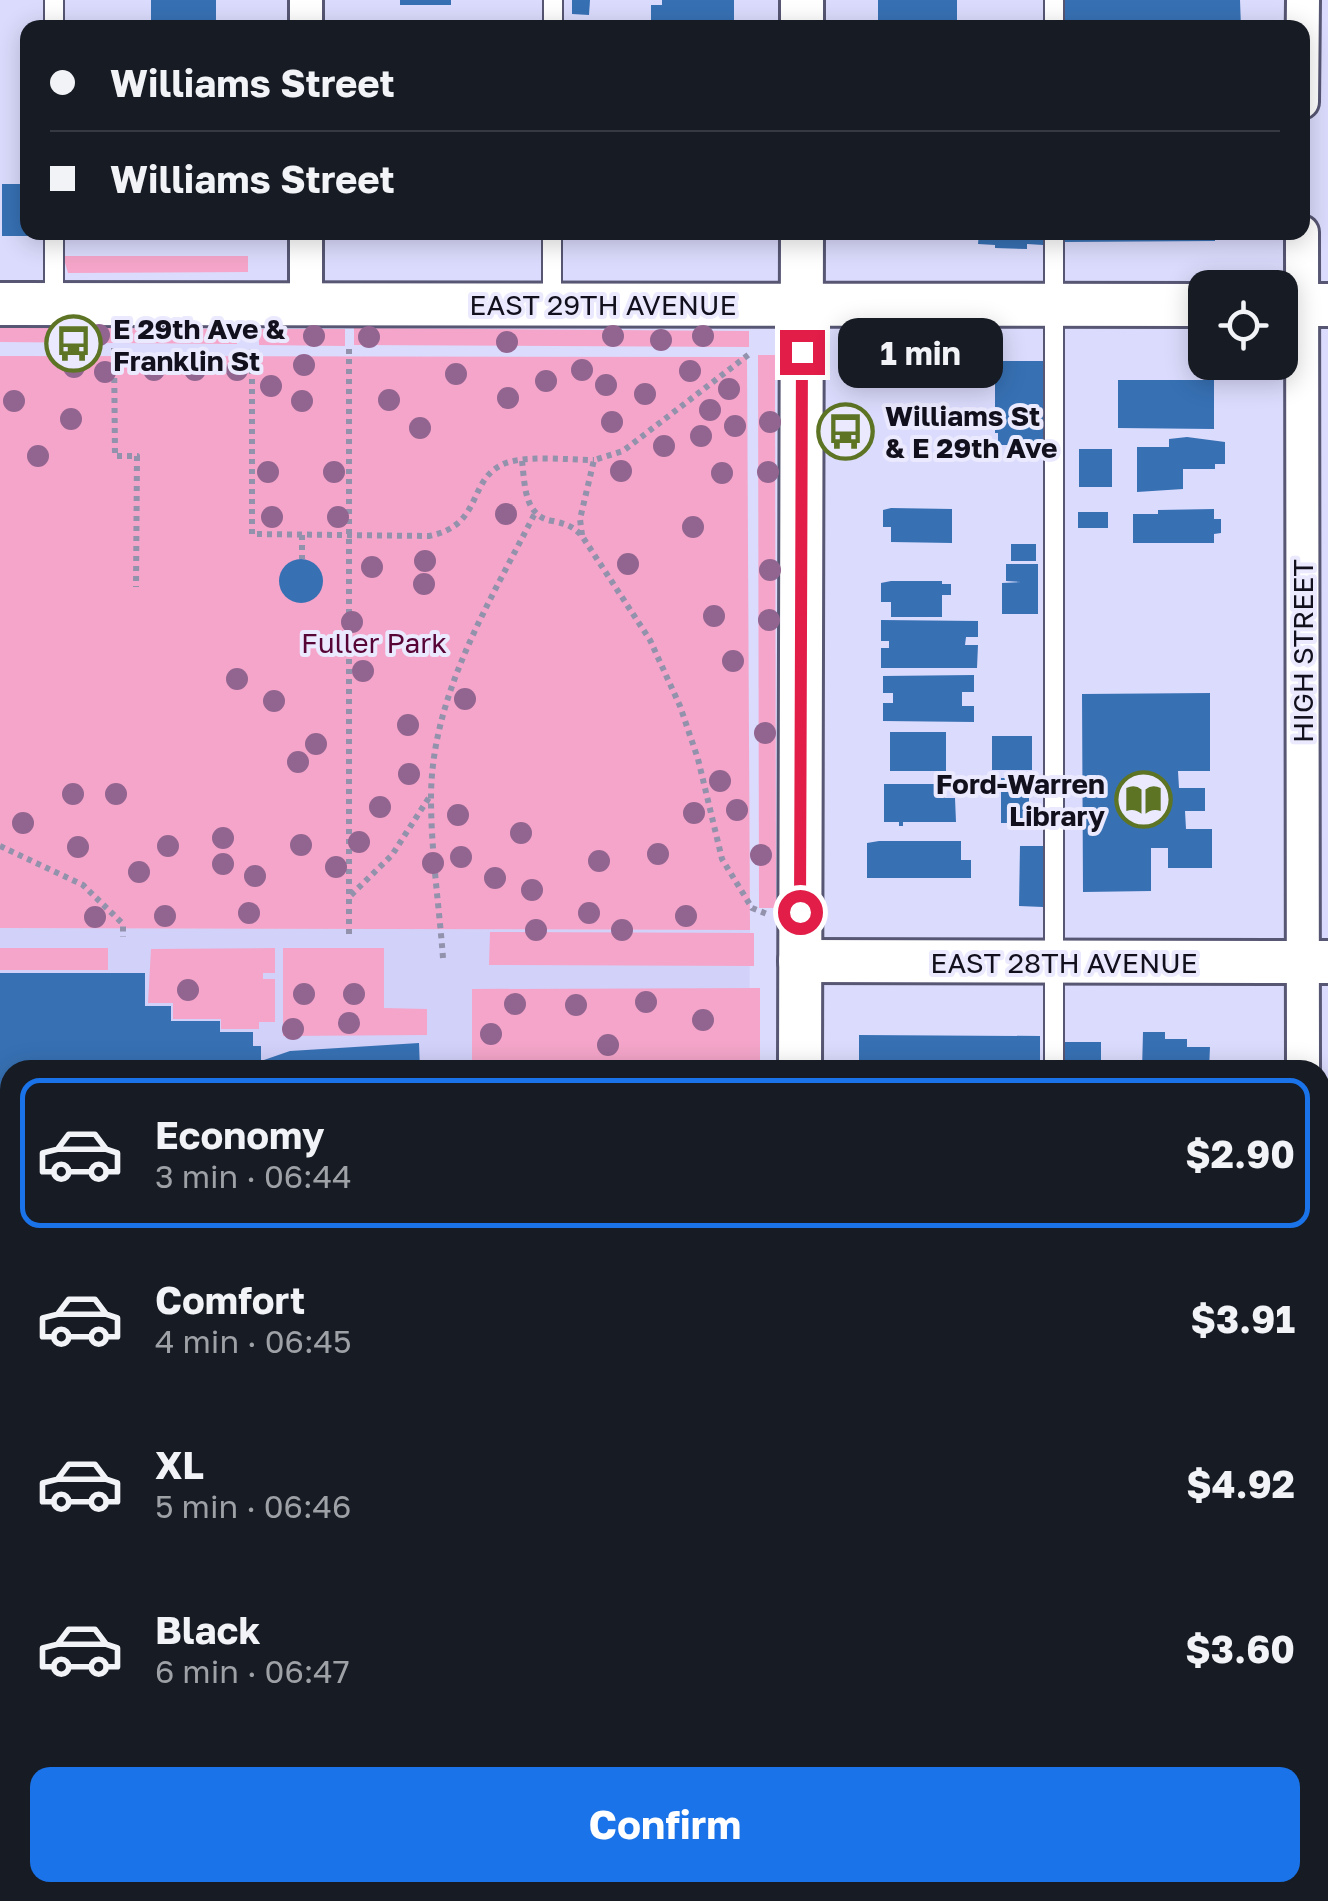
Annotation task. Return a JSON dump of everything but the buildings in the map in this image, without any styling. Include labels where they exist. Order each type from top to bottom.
[{"type":"street","points":[[306,240],[306,304]]},
{"type":"street","points":[[800,1060],[802,240]]},
{"type":"street","name":"HIGH STREET","points":[[1302,240],[1316,962],[1304,1060]]},
{"type":"street","name":"EAST 29TH AVENUE","points":[[0,304],[1188,304]]},
{"type":"street","name":"EAST 28TH AVENUE","points":[[800,961],[1316,962]]},
{"type":"lane","points":[[54,240],[54,304]]},
{"type":"lane","points":[[552,240],[552,304]]},
{"type":"lane","points":[[1054,240],[1054,1060]]},
{"type":"path","points":[[114,348],[115,456],[137,456],[136,587]]},
{"type":"path","points":[[252,349],[252,534],[429,536],[453,529],[468,513],[485,480],[507,463],[594,460],[623,451],[752,352]]},
{"type":"path","points":[[349,349],[349,938]]},
{"type":"path","points":[[582,536],[580,519],[594,460]]},
{"type":"path","points":[[522,461],[526,493],[535,513],[565,523],[582,536],[650,640],[674,690],[698,759],[722,859],[752,908],[768,914]]},
{"type":"path","points":[[443,958],[431,796],[439,735],[455,678],[535,513]]},
{"type":"path","points":[[302,535],[302,559]]},
{"type":"path","points":[[349,897],[392,855],[431,796]]},
{"type":"path","points":[[0,846],[83,885],[123,924],[124,937]]},
{"type":"shaded area","points":[[0,928],[750,930],[749,1060],[0,1060]]},
{"type":"green space","points":[[63,256],[248,256],[248,272],[68,273]]},
{"type":"green space","points":[[0,327],[237,329],[237,344],[0,342]]},
{"type":"green space","points":[[354,328],[749,331],[749,347],[354,345]]},
{"type":"green space","points":[[259,329],[345,329],[345,346],[259,345]]},
{"type":"green space","points":[[758,355],[775,355],[776,908],[759,908]]},
{"type":"green space","name":"Fuller Park","points":[[0,356],[747,357],[750,930],[0,928]]},
{"type":"green space","points":[[490,932],[754,933],[754,966],[489,965]]},
{"type":"green space","points":[[0,948],[108,948],[108,970],[0,970]]},
{"type":"green space","points":[[275,948],[275,973],[263,973],[263,979],[275,979],[275,1022],[259,1022],[259,1029],[221,1029],[221,1019],[173,1019],[173,1003],[148,1003],[151,949]]},
{"type":"green space","points":[[283,948],[384,948],[384,1008],[427,1009],[427,1035],[283,1036]]},
{"type":"green space","points":[[760,988],[760,1060],[472,1060],[472,989]]},
{"type":"place","name":"E 29th Ave & Franklin St","points":[[74,344]]},
{"type":"place","name":"Williams St & E 29th Ave","points":[[846,431]]},
{"type":"place","name":"Ford-Warren Library","points":[[1144,799]]},
{"type":"route","points":[[800,912],[802,352]]}]
